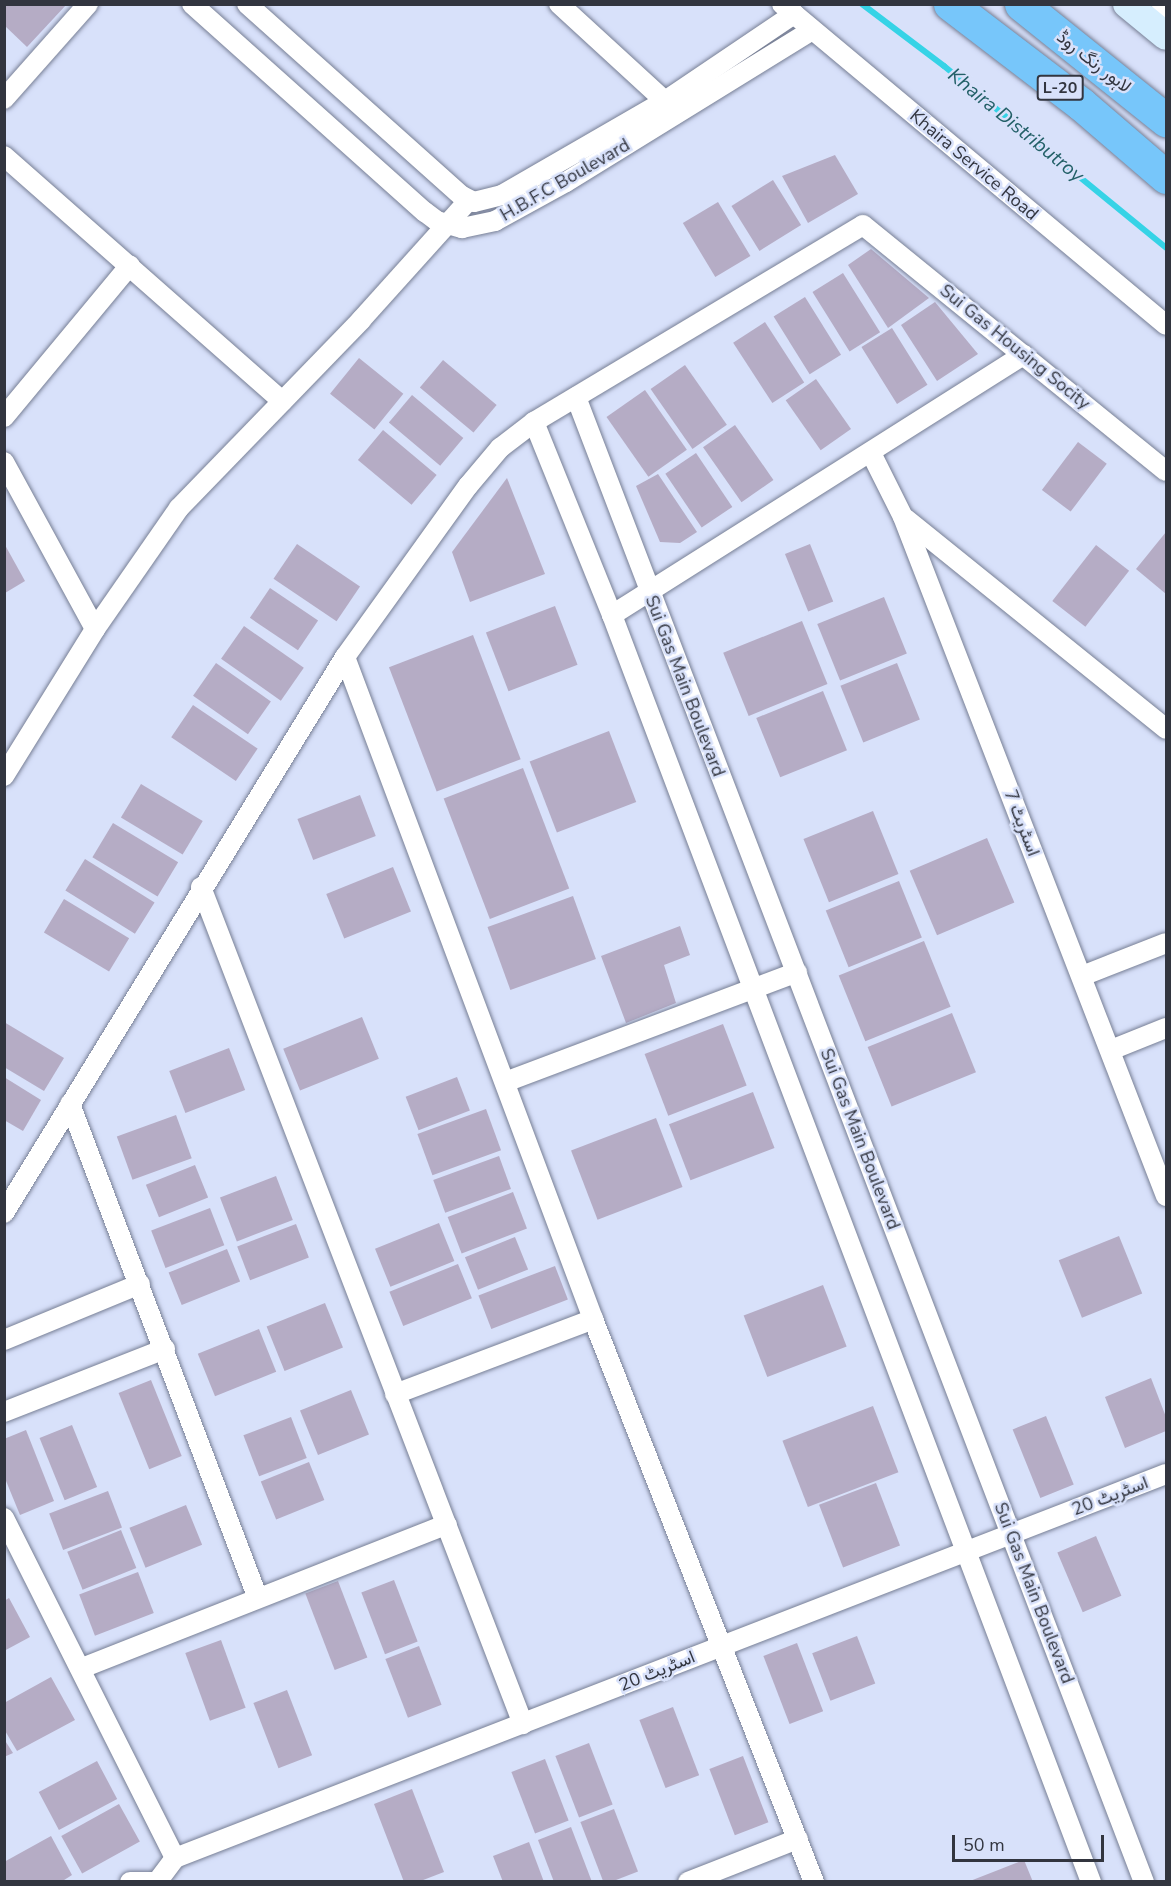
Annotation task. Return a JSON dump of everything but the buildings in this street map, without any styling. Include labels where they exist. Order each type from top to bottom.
[{"type":"highway","name":"L-20","points":[[950,4],[1081,104],[1167,177]]},
{"type":"highway","name":"لاہور رنگ روڈ","points":[[1021,4],[1167,120]]},
{"type":"street","points":[[4,99],[88,4]]},
{"type":"street","name":"H.B.F.C Boulevard","points":[[192,4],[425,212],[448,225],[480,226],[524,206],[812,30]]},
{"type":"street","points":[[4,776],[95,629],[179,508],[448,225],[469,200],[247,4]]},
{"type":"street","points":[[559,4],[665,100]]},
{"type":"street","points":[[1127,4],[1161,22]]},
{"type":"street","name":"H.B.F.C Boulevard","points":[[469,200],[482,202],[502,195],[665,100],[788,9]]},
{"type":"street","name":"Khaira Service Road","points":[[788,9],[1167,325]]},
{"type":"street","points":[[4,156],[282,401]]},
{"type":"street","name":"Sui Gas Housing Socity","points":[[576,397],[862,225],[1167,471]]},
{"type":"street","points":[[4,417],[130,265]]},
{"type":"street","points":[[612,615],[649,594],[1024,355]]},
{"type":"street","points":[[4,1212],[201,887],[345,657],[468,486],[500,448],[534,422],[576,397]]},
{"type":"street","name":"Sui Gas Main Boulevard","points":[[576,397],[649,594],[797,972],[1144,1881]]},
{"type":"street","points":[[534,422],[612,615],[963,1553],[1091,1881]]},
{"type":"street","name":"اسٹریٹ 7","points":[[871,453],[903,518],[1167,1196]]},
{"type":"street","points":[[4,462],[95,629]]},
{"type":"street","points":[[903,518],[1167,729]]},
{"type":"street","points":[[345,657],[593,1319],[814,1881]]},
{"type":"street","points":[[201,887],[523,1724]]},
{"type":"street","points":[[1082,976],[1167,943]]},
{"type":"street","points":[[505,1082],[797,972]]},
{"type":"street","points":[[1111,1050],[1167,1028]]},
{"type":"street","points":[[70,1104],[257,1596]]},
{"type":"street","points":[[4,1340],[140,1284]]},
{"type":"street","points":[[395,1394],[593,1319]]},
{"type":"street","points":[[4,1412],[165,1349]]},
{"type":"street","name":"اسٹریٹ 20","points":[[175,1858],[1167,1474]]},
{"type":"street","points":[[4,1518],[82,1668],[175,1858],[154,1881],[130,1881]]},
{"type":"street","points":[[82,1668],[257,1596],[447,1524]]},
{"type":"street","points":[[688,1881],[798,1839]]},
{"type":"waterway","name":"Khaira Distributroy","points":[[862,4],[944,66],[1166,248]]}]
